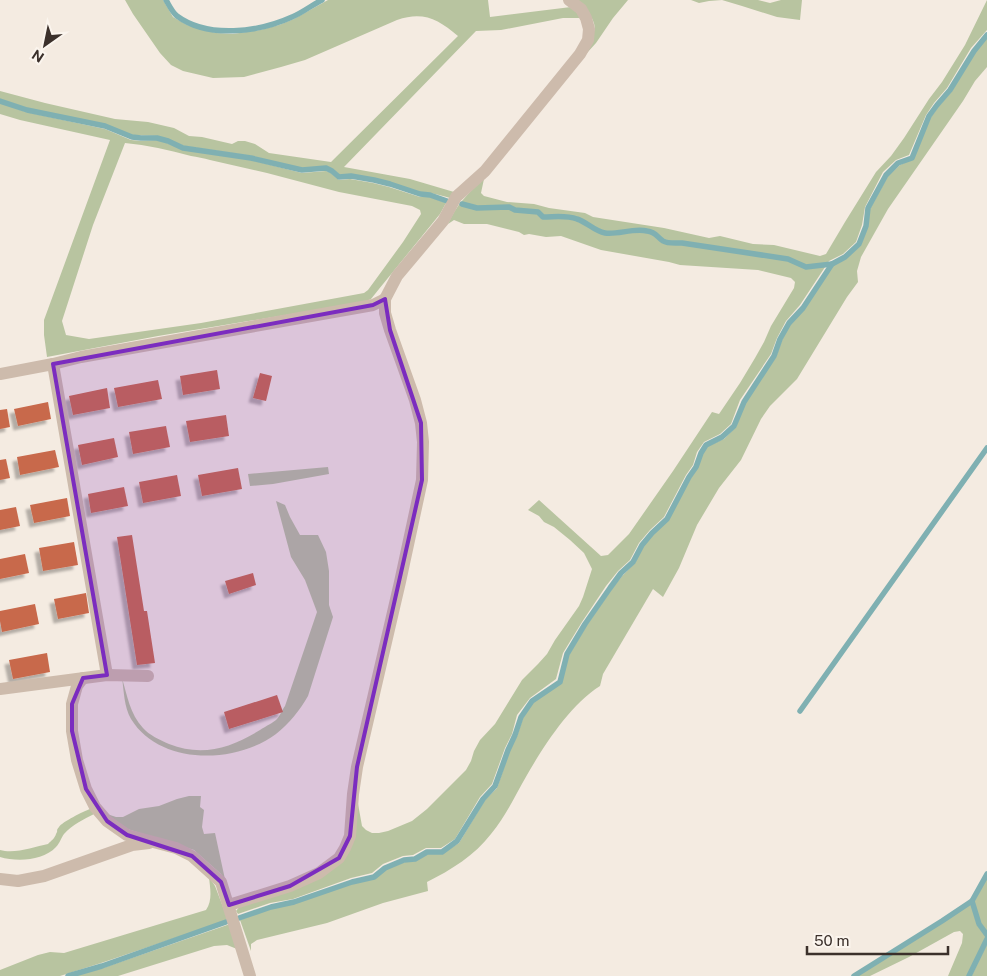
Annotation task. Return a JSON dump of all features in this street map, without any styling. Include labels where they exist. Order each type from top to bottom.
[{"type":"street","points":[[229,905],[290,886],[319,873],[339,858],[350,836],[357,767],[422,480],[423,442],[421,423],[385,313],[385,300],[397,276],[443,221],[456,197],[485,171],[580,54],[588,40],[589,28],[581,9],[569,0]]},
{"type":"street","points":[[0,374],[53,364],[80,356],[373,306],[385,300]]},
{"type":"street","points":[[53,364],[107,675]]},
{"type":"street","points":[[0,689],[107,675],[148,676]]},
{"type":"street","points":[[83,678],[77,686],[72,704],[72,731],[77,760],[94,807],[108,821],[127,835],[176,848],[202,863],[222,882],[250,976]]},
{"type":"street","points":[[0,879],[18,881],[44,876],[132,845],[153,842]]},
{"type":"highlighted area","points":[[385,299],[390,330],[421,423],[422,480],[357,767],[350,836],[339,858],[290,886],[229,905],[221,882],[192,856],[127,835],[107,821],[86,789],[72,731],[72,704],[83,678],[107,675],[53,364],[373,305]]},
{"type":"green space","points":[[125,0],[163,0],[173,17],[187,25],[216,33],[233,34],[279,25],[328,0],[488,0],[490,17],[571,7],[582,18],[563,18],[501,30],[476,31],[344,167],[410,179],[454,192],[450,198],[433,193],[418,192],[370,178],[340,175],[333,169],[326,167],[302,169],[252,156],[184,146],[158,136],[132,135],[106,125],[27,108],[0,99],[0,91],[115,119],[148,122],[174,128],[189,136],[232,144],[238,141],[245,141],[255,144],[269,153],[331,162],[458,36],[444,25],[430,18],[406,17],[305,60],[244,77],[213,78],[183,71],[171,65],[160,53]]},
{"type":"green space","points":[[574,0],[628,0],[596,43],[576,65],[595,29],[591,16]]},
{"type":"green space","points":[[691,0],[722,0],[699,3]]},
{"type":"green space","points":[[722,0],[758,0],[770,3],[781,0],[802,0],[800,20],[777,17]]},
{"type":"green space","points":[[987,0],[987,30],[971,48],[947,88],[926,115],[909,155],[896,160],[883,172],[865,207],[862,225],[856,242],[843,254],[829,261],[800,305],[786,321],[771,354],[740,400],[731,424],[720,434],[704,442],[664,517],[639,543],[630,560],[606,586],[582,622],[563,653],[556,679],[530,698],[517,715],[512,734],[492,784],[480,797],[455,839],[441,848],[426,848],[413,855],[403,856],[383,864],[372,873],[351,878],[293,899],[270,903],[238,914],[236,911],[241,905],[334,868],[357,798],[362,826],[372,833],[388,831],[412,821],[427,809],[466,770],[480,740],[495,724],[522,680],[547,654],[579,606],[592,569],[584,553],[570,540],[554,527],[544,522],[539,516],[528,510],[539,500],[601,556],[608,555],[629,534],[712,412],[719,414],[755,358],[771,326],[794,288],[795,282],[791,278],[758,270],[680,265],[601,250],[561,236],[524,235],[487,224],[464,224],[454,220],[448,224],[463,200],[484,179],[481,193],[484,196],[507,202],[534,204],[585,213],[593,217],[664,228],[709,238],[720,236],[753,244],[774,245],[820,256],[826,254],[876,172],[891,156],[942,82],[965,45]]},
{"type":"green space","points":[[987,38],[987,67],[975,81],[888,209],[861,257],[857,271],[858,282],[797,379],[770,406],[761,419],[741,460],[719,488],[697,525],[679,568],[663,597],[653,589],[603,674],[600,686],[578,704],[559,726],[527,775],[506,812],[485,842],[462,861],[427,882],[428,891],[383,903],[327,923],[257,940],[251,944],[251,951],[240,920],[272,908],[294,904],[352,883],[375,878],[386,869],[405,862],[415,861],[428,854],[443,853],[459,843],[485,800],[497,788],[523,718],[533,702],[561,683],[569,655],[587,625],[611,590],[635,563],[643,546],[668,520],[698,467],[702,454],[708,446],[724,439],[736,427],[745,402],[776,357],[790,324],[804,309],[833,265],[846,259],[861,245],[868,226],[870,209],[888,176],[900,165],[913,159],[931,117],[952,91],[975,52]]},
{"type":"green space","points":[[0,103],[26,112],[105,129],[131,140],[157,140],[183,150],[251,160],[302,173],[326,171],[339,180],[350,179],[373,183],[420,197],[430,197],[446,203],[440,214],[371,299],[364,302],[158,336],[47,357],[44,320],[110,140],[0,114]],"holes":[[[125,143],[150,146],[339,192],[412,206],[420,210],[421,214],[403,242],[364,293],[201,323],[89,339],[66,335],[62,321],[93,225]]]},
{"type":"green space","points":[[328,467],[329,474],[273,484],[250,486],[248,474]]},
{"type":"green space","points":[[276,501],[285,505],[300,535],[318,535],[326,552],[329,571],[329,605],[333,617],[308,696],[294,716],[276,734],[259,744],[241,751],[220,755],[199,755],[179,752],[160,745],[144,734],[131,719],[126,704],[122,678],[132,711],[143,728],[158,739],[181,748],[193,750],[216,749],[238,742],[275,720],[285,706],[317,612],[305,580],[291,557]]},
{"type":"green space","points":[[189,796],[201,796],[200,807],[204,810],[202,827],[204,834],[215,833],[226,884],[221,874],[194,850],[121,827],[104,813],[123,817],[139,809],[159,806]]},
{"type":"green space","points":[[90,809],[94,814],[82,820],[64,834],[59,844],[51,852],[37,858],[22,860],[0,857],[0,850],[18,851],[48,844],[55,837],[61,825]]},
{"type":"green space","points":[[209,877],[215,886],[228,920],[60,976],[0,976],[0,970],[38,955],[50,952],[64,953],[206,910],[210,898]]},
{"type":"green space","points":[[987,878],[987,931],[980,923],[974,902]]},
{"type":"green space","points":[[971,904],[977,925],[986,936],[968,976],[948,976],[962,943],[963,934],[960,931],[954,932],[870,976],[857,976]]},
{"type":"green space","points":[[230,924],[237,949],[227,945],[214,946],[118,976],[74,976],[103,968]]},
{"type":"green space","points":[[987,944],[987,976],[972,976],[972,975]]},
{"type":"building","points":[[217,370],[220,389],[183,395],[180,376]]},
{"type":"building","points":[[260,373],[272,376],[266,401],[253,398]]},
{"type":"building","points":[[158,380],[162,399],[118,407],[114,388]]},
{"type":"building","points":[[107,388],[110,408],[73,415],[69,396]]},
{"type":"building","points":[[48,402],[51,419],[18,426],[14,409]]},
{"type":"building","points":[[7,409],[10,427],[0,429],[0,410]]},
{"type":"building","points":[[226,415],[229,436],[190,442],[186,421]]},
{"type":"building","points":[[166,426],[170,447],[133,454],[129,432]]},
{"type":"building","points":[[114,438],[118,457],[82,465],[78,445]]},
{"type":"building","points":[[55,450],[59,467],[20,475],[17,457]]},
{"type":"building","points":[[6,459],[10,478],[0,480],[0,460]]},
{"type":"building","points":[[238,468],[242,489],[202,496],[198,475]]},
{"type":"building","points":[[177,475],[181,496],[143,503],[139,482]]},
{"type":"building","points":[[124,487],[128,506],[91,513],[88,494]]},
{"type":"building","points":[[67,498],[70,516],[34,523],[30,505]]},
{"type":"building","points":[[16,507],[20,526],[0,530],[0,510]]},
{"type":"building","points":[[132,535],[144,611],[147,611],[155,663],[137,665],[117,537]]},
{"type":"building","points":[[74,542],[78,565],[43,571],[39,548]]},
{"type":"building","points":[[25,554],[29,573],[0,579],[0,559]]},
{"type":"building","points":[[253,573],[256,585],[229,594],[225,581]]},
{"type":"building","points":[[86,593],[89,613],[58,619],[54,599]]},
{"type":"building","points":[[35,604],[39,624],[2,632],[0,611]]},
{"type":"building","points":[[47,653],[50,672],[13,679],[9,660]]},
{"type":"building","points":[[277,695],[283,712],[229,729],[224,712]]},
{"type":"waterway","points":[[166,0],[175,14],[189,23],[203,28],[234,31],[279,22],[296,15],[322,0]]},
{"type":"waterway","points":[[239,918],[352,882],[374,877],[385,868],[404,860],[415,859],[427,852],[442,852],[457,841],[483,799],[495,786],[521,717],[532,701],[560,682],[567,654],[585,624],[621,573],[633,562],[642,545],[667,519],[706,445],[722,437],[734,426],[744,402],[774,356],[780,339],[789,323],[803,308],[832,264],[845,257],[859,244],[866,226],[868,208],[886,175],[898,163],[912,158],[929,116],[950,90],[974,51],[987,35]]},
{"type":"waterway","points":[[0,101],[27,110],[105,126],[132,137],[157,138],[183,148],[251,158],[302,170],[326,168],[339,177],[351,176],[374,180],[447,201]]},
{"type":"waterway","points":[[462,204],[477,208],[509,207],[515,210],[538,212],[543,217],[573,218],[581,220],[605,233],[642,230],[654,234],[667,243],[682,243],[788,259],[806,267],[832,264]]},
{"type":"waterway","points":[[800,711],[987,448]]},
{"type":"waterway","points":[[987,874],[972,901],[979,924],[987,935]]},
{"type":"waterway","points":[[854,976],[972,901]]},
{"type":"waterway","points":[[68,976],[102,966],[226,922]]},
{"type":"waterway","points":[[969,976],[987,939]]}]
